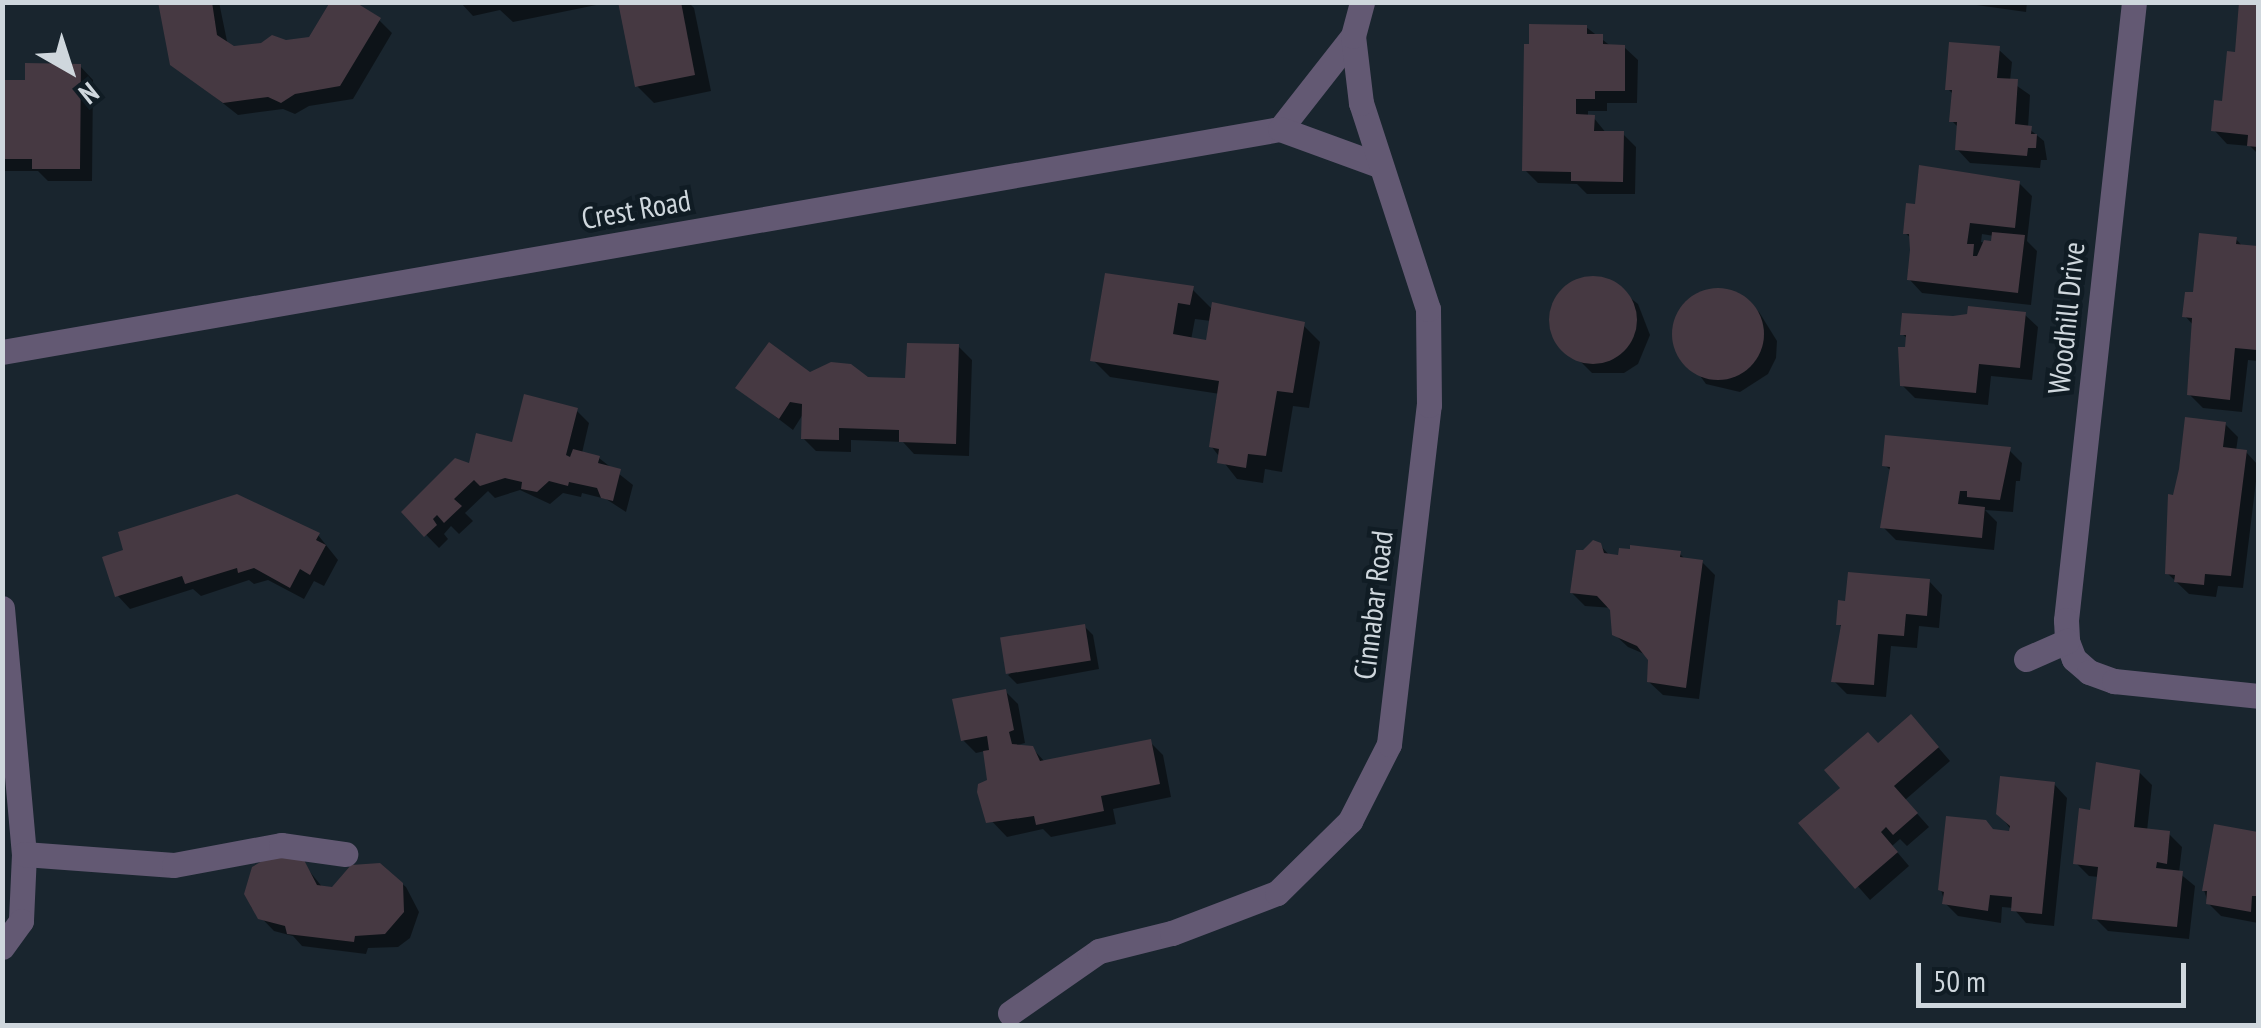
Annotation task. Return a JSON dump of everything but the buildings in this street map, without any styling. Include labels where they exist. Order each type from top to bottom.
[{"type":"street","name":"Cinnabar Road","points":[[1010,1012],[1099,951],[1172,933],[1277,893],[1350,821],[1389,744],[1429,405],[1428,309],[1361,104],[1353,36],[1362,2]]},
{"type":"street","name":"Woodhill Drive","points":[[2067,641],[2134,2]]},
{"type":"street","points":[[1280,129],[1353,36]]},
{"type":"street","name":"Crest Road","points":[[2,352],[1280,129],[1380,165]]},
{"type":"street","points":[[2,608],[24,854],[21,920],[2,946]]},
{"type":"street","points":[[2026,658],[2067,641],[2074,659],[2089,672],[2114,680],[2258,696]]},
{"type":"street","points":[[24,854],[174,864],[281,845],[345,854]]}]
